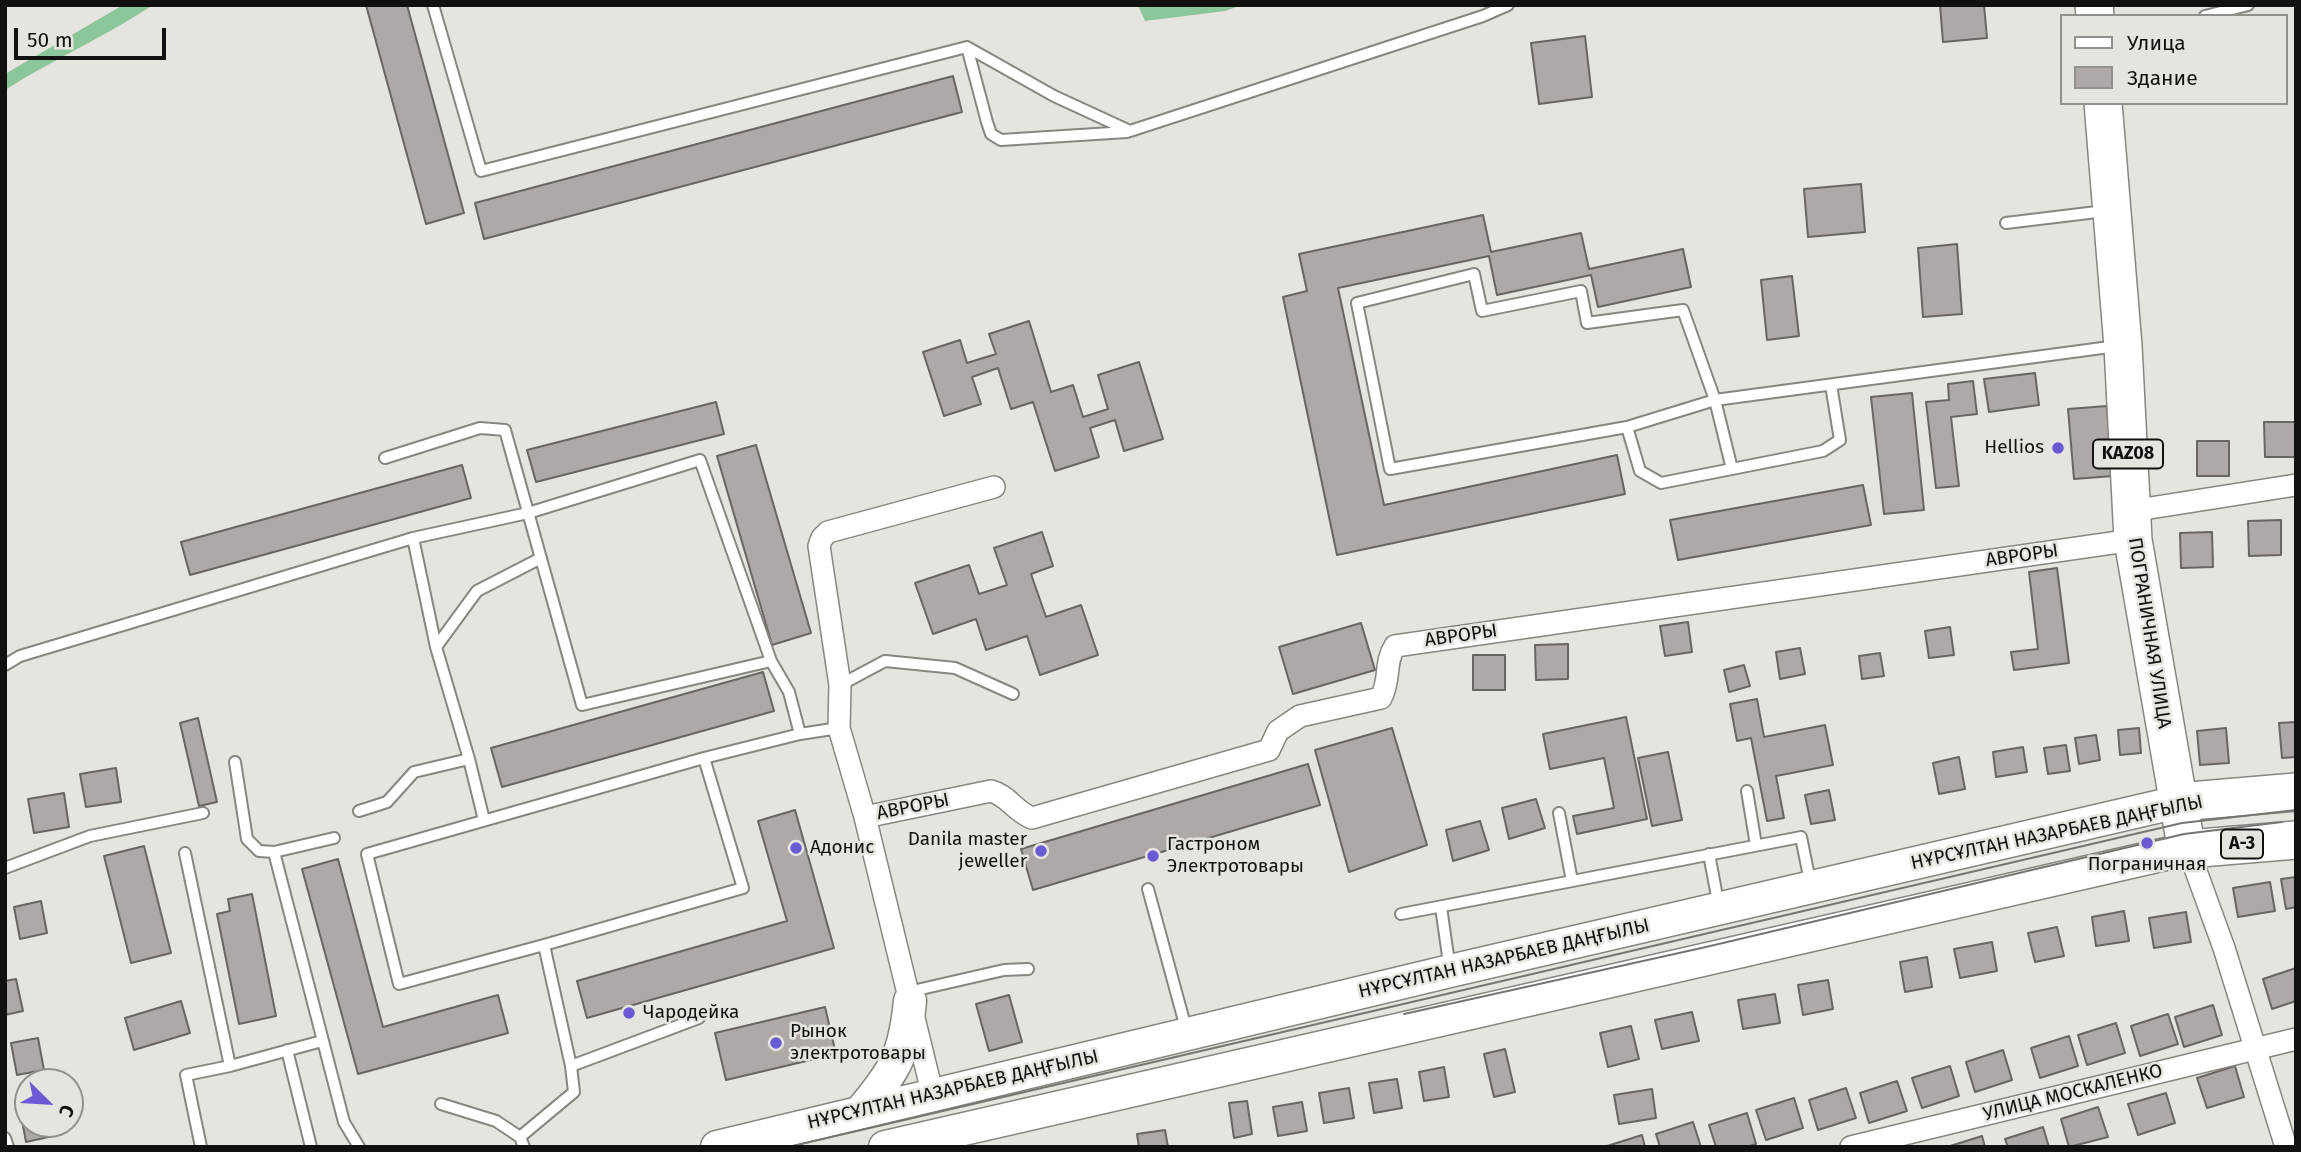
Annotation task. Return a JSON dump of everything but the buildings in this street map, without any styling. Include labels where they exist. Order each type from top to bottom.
[{"type":"highway","name":"ПОГРАНИЧНАЯ УЛИЦА","points":[[2103,105],[2123,345],[2132,526],[2188,849]]},
{"type":"highway","name":"НҰРСҰЛТАН НАЗАРБАЕВ ДАҢҒЫЛЫ","points":[[2178,802],[2296,792]]},
{"type":"highway","name":"НҰРСҰЛТАН НАЗАРБАЕВ ДАҢҒЫЛЫ","points":[[2188,849],[2296,840]]},
{"type":"main road","name":"НҰРСҰЛТАН НАЗАРБАЕВ ДАҢҒЫЛЫ","points":[[717,1147],[1450,971],[2178,802]]},
{"type":"main road","name":"НҰРСҰЛТАН НАЗАРБАЕВ ДАҢҒЫЛЫ","points":[[885,1147],[942,1140],[2188,849]]},
{"type":"main road","points":[[861,1111],[898,1062],[907,1035],[909,997]]},
{"type":"main road","points":[[933,1096],[942,1140]]},
{"type":"street","name":"АВРОРЫ","points":[[865,817],[990,791],[1003,795],[1022,814],[1032,818],[1269,750],[1278,731],[1300,716],[1381,698],[1387,683],[1388,657],[1395,646],[2132,526],[2296,485]]},
{"type":"street","points":[[933,1096],[865,817],[839,728],[840,685],[819,546],[828,532],[994,487]]},
{"type":"street","name":"ПОГРАНИЧНАЯ УЛИЦА","points":[[2188,849],[2224,948],[2287,1147]]},
{"type":"street","name":"УЛИЦА МОСКАЛЕНКО","points":[[1851,1147],[2296,1039]]},
{"type":"lane","points":[[433,5],[481,171],[967,47],[1054,96],[1130,131]]},
{"type":"lane","points":[[967,47],[991,134],[1001,140],[1130,131],[1483,16],[1508,5]]},
{"type":"lane","points":[[2213,14],[2248,5]]},
{"type":"lane","points":[[2006,223],[2112,211]]},
{"type":"lane","points":[[1732,469],[1716,400],[1683,310],[1587,323],[1581,291],[1482,310],[1474,274],[1357,303],[1390,469],[1627,426],[1716,400],[2123,345]]},
{"type":"lane","points":[[1627,426],[1640,471],[1661,483],[1823,451],[1840,440],[1831,385]]},
{"type":"lane","points":[[385,458],[480,428],[505,430],[582,705],[771,661]]},
{"type":"lane","points":[[5,665],[20,656],[413,538],[528,513],[700,460],[771,661],[789,692],[800,734]]},
{"type":"lane","points":[[413,538],[436,647],[484,820]]},
{"type":"lane","points":[[436,647],[477,591],[541,558]]},
{"type":"lane","points":[[840,685],[885,661],[955,668],[1013,694]]},
{"type":"lane","points":[[704,758],[743,888],[400,984],[367,854],[704,758],[800,734],[839,728]]},
{"type":"lane","points":[[359,811],[387,802],[414,772],[469,759]]},
{"type":"lane","points":[[234,762],[247,839],[259,851],[274,852],[334,838]]},
{"type":"lane","points":[[1747,791],[1756,845]]},
{"type":"lane","points":[[5,868],[90,836],[203,813]]},
{"type":"lane","points":[[1559,813],[1572,881]]},
{"type":"lane","points":[[1401,914],[1801,836],[1811,888]]},
{"type":"lane","points":[[274,852],[344,1122],[359,1147]]},
{"type":"lane","points":[[185,853],[230,1066]]},
{"type":"lane","points":[[1709,855],[1720,909]]},
{"type":"lane","points":[[1148,889],[1188,1035]]},
{"type":"lane","points":[[1441,907],[1450,971]]},
{"type":"lane","points":[[441,1104],[496,1121],[522,1142],[574,1092],[571,1066],[544,945]]},
{"type":"lane","points":[[909,997],[1004,970],[1028,969]]},
{"type":"lane","points":[[571,1066],[699,1018]]},
{"type":"lane","points":[[201,1147],[186,1076],[322,1041]]},
{"type":"lane","points":[[287,1050],[311,1147]]},
{"type":"lane","points":[[5,1138],[8,1147]]},
{"type":"shaded area","points":[[123,5],[153,5],[5,90],[5,74]]},
{"type":"shaded area","points":[[1138,5],[1242,5],[1225,11],[1145,21]]},
{"type":"tram line","points":[[788,1147],[2182,823],[2296,810]]},
{"type":"tram line","points":[[1404,1014],[1706,947],[2184,834],[2282,822]]},
{"type":"place","name":"Hellios","points":[[2058,448]]},
{"type":"place","name":"Пограничная","points":[[2147,843]]},
{"type":"place","name":"Адонис","points":[[796,848]]},
{"type":"place","name":"Danila master jeweller","points":[[1041,851]]},
{"type":"place","name":"Гастроном Электротовары","points":[[1153,856]]},
{"type":"place","name":"Чародейка","points":[[629,1013]]},
{"type":"place","name":"Рынок электротовары","points":[[776,1043]]}]
